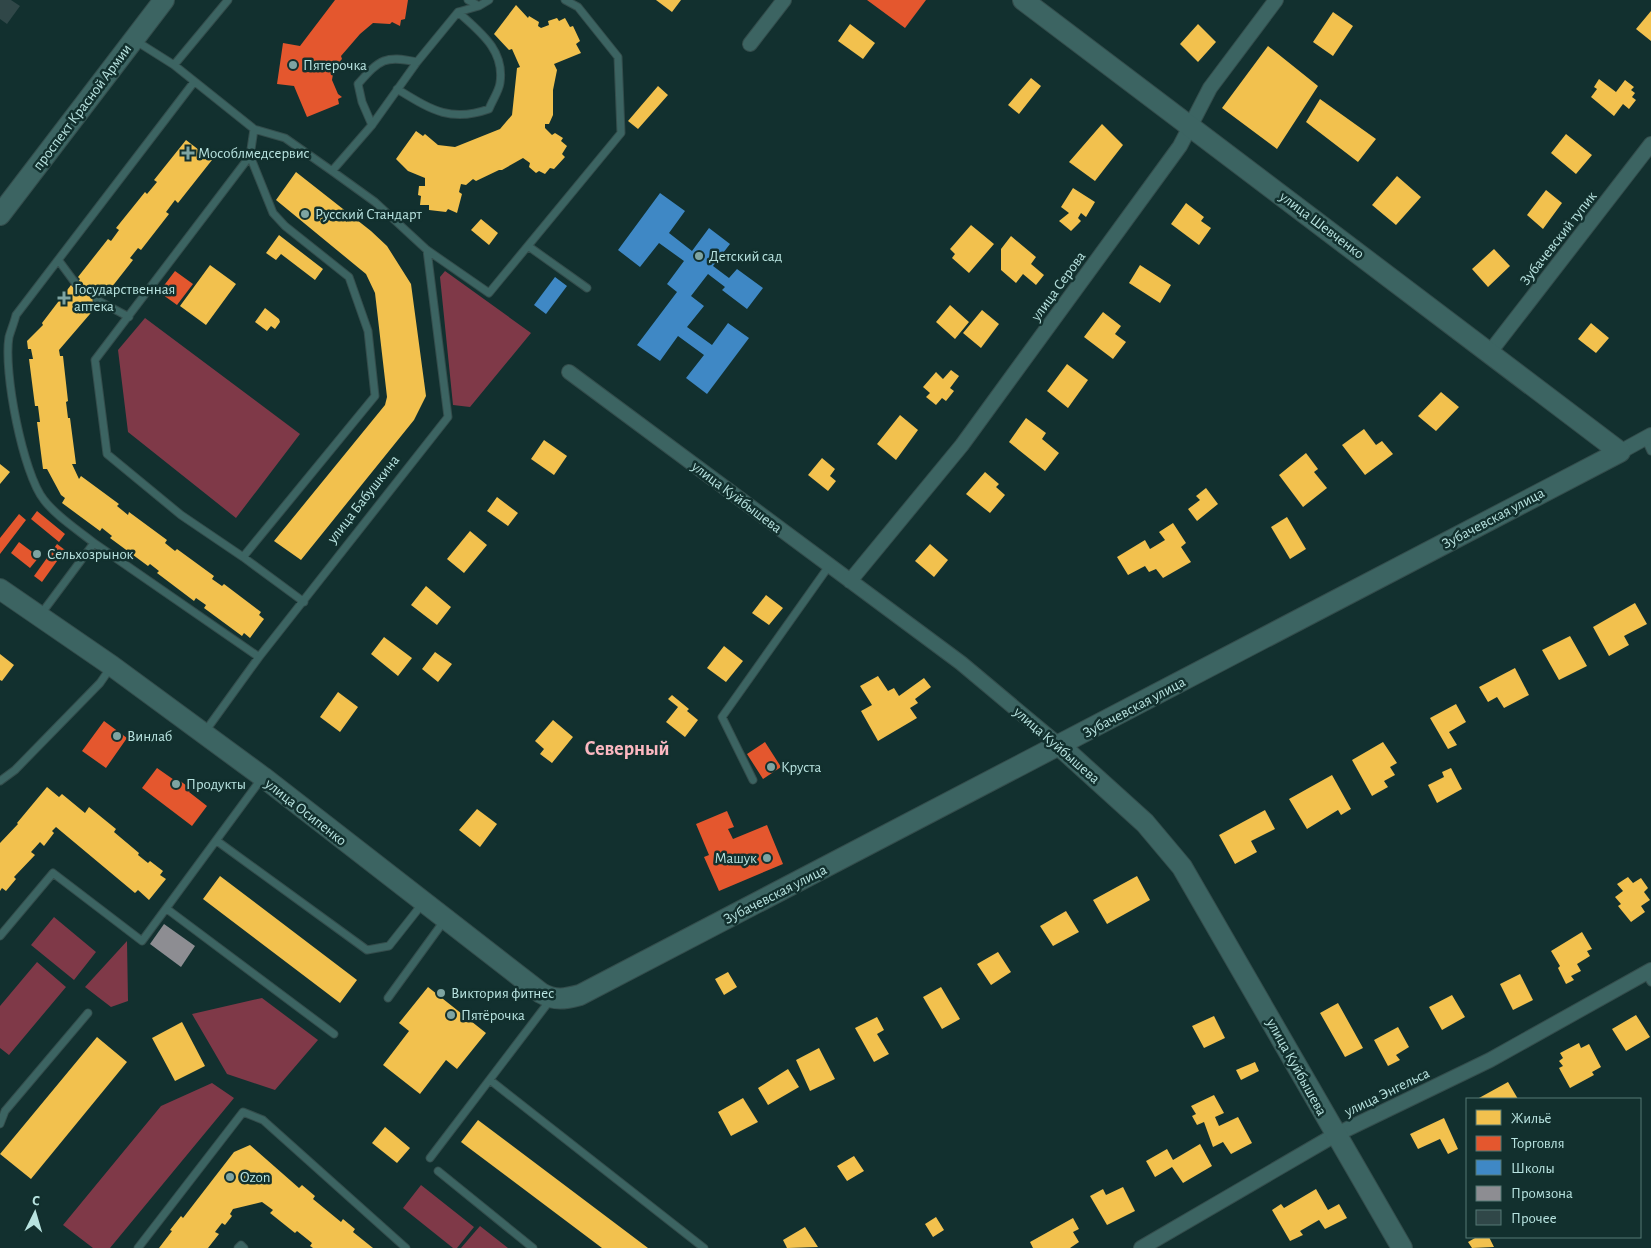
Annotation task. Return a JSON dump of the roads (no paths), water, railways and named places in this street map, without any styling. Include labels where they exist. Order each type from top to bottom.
[{"type":"street","name":"проспект Красной Армии","points":[[0,215],[164,0]]},
{"type":"street","points":[[750,44],[784,0]]},
{"type":"street","name":"улица Шевченко","points":[[1023,0],[1620,452]]},
{"type":"street","name":"улица Серова","points":[[850,581],[962,445],[1180,146],[1210,88],[1276,0]]},
{"type":"street","name":"Зубачевский тупик","points":[[1490,352],[1651,144]]},
{"type":"street","name":"улица Куйбышева","points":[[569,372],[961,662],[1060,746],[1144,823],[1182,867],[1335,1135],[1402,1248]]},
{"type":"street","name":"Зубачевская улица","points":[[557,999],[580,995],[1620,452],[1649,442]]},
{"type":"street","name":"улица Осипенко","points":[[0,589],[112,666],[203,735],[263,777],[445,920],[557,999]]},
{"type":"street","name":"улица Энгельса","points":[[1141,1248],[1335,1135],[1490,1060],[1649,975]]},
{"type":"lane","points":[[174,65],[228,0]]},
{"type":"lane","points":[[468,0],[478,6]]},
{"type":"lane","points":[[332,171],[372,125],[417,62],[458,12],[478,6],[489,0]]},
{"type":"lane","points":[[133,40],[174,65],[254,129],[285,138],[332,171],[375,202],[427,250],[490,293],[621,133],[618,57],[578,7],[565,0]]},
{"type":"lane","points":[[397,89],[449,115],[471,115],[489,109],[500,84],[498,57],[488,38],[458,12]]},
{"type":"lane","points":[[372,125],[362,102],[358,84],[382,60],[395,57],[417,62]]},
{"type":"lane","points":[[194,82],[16,316],[9,338],[10,376],[18,427],[30,473],[44,500],[94,542],[259,658]]},
{"type":"lane","points":[[254,129],[250,156],[95,360],[107,454],[181,515],[243,557],[304,602]]},
{"type":"lane","points":[[243,557],[375,396],[368,331],[349,277],[285,226],[273,213],[250,156]]},
{"type":"lane","points":[[528,246],[587,288]]},
{"type":"lane","name":"улица Бабушкина","points":[[203,735],[259,658],[448,417],[427,250]]},
{"type":"lane","points":[[59,261],[76,284]]},
{"type":"lane","points":[[96,300],[129,317]]},
{"type":"lane","points":[[39,616],[94,542]]},
{"type":"lane","points":[[753,780],[722,717],[829,566]]},
{"type":"lane","points":[[0,780],[15,770],[36,750],[100,683],[112,666]]},
{"type":"lane","points":[[0,936],[53,873],[142,941],[263,777]]},
{"type":"lane","points":[[217,841],[367,950],[389,946],[423,902]]},
{"type":"lane","points":[[167,909],[334,1034]]},
{"type":"lane","points":[[388,998],[445,920]]},
{"type":"lane","points":[[430,1158],[490,1080],[557,999]]},
{"type":"lane","points":[[1,1121],[6,1111],[88,1013]]},
{"type":"lane","points":[[490,1080],[704,1248]]},
{"type":"lane","points":[[138,1248],[243,1112],[263,1120],[406,1248]]},
{"type":"lane","points":[[438,1172],[533,1248]]},
{"type":"lane","points":[[238,1248],[240,1245],[244,1248]]},
{"type":"place","name":"Пятерочка","points":[[293,65]]},
{"type":"place","name":"Мособлмедсервис","points":[[188,153]]},
{"type":"place","name":"Русский Стандарт","points":[[305,214]]},
{"type":"place","name":"Детский сад","points":[[699,256]]},
{"type":"place","name":"Государственная аптека","points":[[64,298]]},
{"type":"place","name":"Сельхозрынок","points":[[37,554]]},
{"type":"place","name":"Винлаб","points":[[117,736]]},
{"type":"place","name":"Круста","points":[[771,767]]},
{"type":"place","name":"Продукты","points":[[176,784]]},
{"type":"place","name":"Машук","points":[[767,858]]},
{"type":"place","name":"Виктория фитнес","points":[[441,993]]},
{"type":"place","name":"Пятёрочка","points":[[451,1015]]},
{"type":"place","name":"Ozon","points":[[230,1177]]},
{"type":"district","name":"Северный","points":[[627,748]]}]
